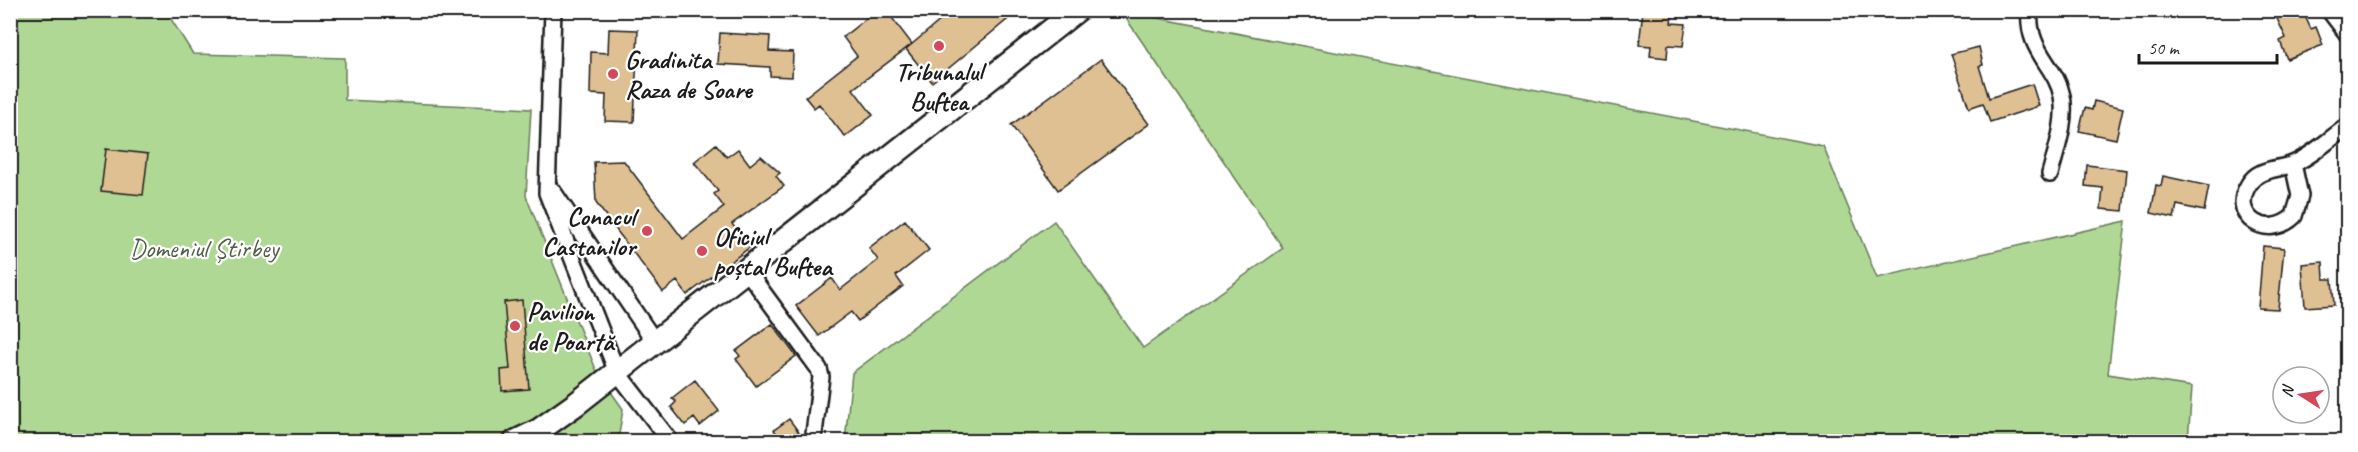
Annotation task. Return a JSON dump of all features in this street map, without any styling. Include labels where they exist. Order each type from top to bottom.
[{"type":"street","points":[[553,10],[547,180],[550,201],[617,372],[670,441]]},
{"type":"street","points":[[515,441],[538,431],[617,372],[1077,10]]},
{"type":"street","points":[[2030,10],[2029,21],[2035,43],[2062,98],[2059,136],[2050,174]]},
{"type":"street","points":[[2329,10],[2348,35]]},
{"type":"street","points":[[2293,164],[2300,196],[2294,216],[2277,227],[2264,227],[2250,220],[2245,213],[2243,202],[2249,183],[2265,171],[2293,164],[2348,126]]},
{"type":"street","points":[[547,180],[655,342]]},
{"type":"street","points":[[747,271],[819,369],[821,377],[813,441]]},
{"type":"green space","name":"Domeniul Știrbey","points":[[10,11],[166,11],[193,54],[345,58],[345,100],[531,109],[526,196],[597,372],[623,409],[618,441],[11,441]]},
{"type":"green space","points":[[1121,11],[1823,146],[1877,278],[2126,221],[2108,374],[2192,387],[2188,441],[845,441],[852,373],[1054,221],[1143,348],[1283,248]]},
{"type":"building","points":[[877,10],[886,10],[912,44],[853,89],[873,115],[845,137],[819,104],[814,108],[805,97],[857,56],[843,37]]},
{"type":"building","points":[[953,10],[1019,10],[932,82],[906,49]]},
{"type":"building","points":[[1643,10],[1673,10],[1671,23],[1686,24],[1683,46],[1668,45],[1667,58],[1650,56],[1651,46],[1639,45]]},
{"type":"building","points":[[2273,10],[2302,10],[2311,29],[2316,27],[2323,45],[2287,59],[2280,41],[2286,38]]},
{"type":"building","name":"Gradinita Raza de Soare","points":[[609,29],[638,30],[634,122],[605,121],[606,95],[590,94],[591,52],[608,53]]},
{"type":"building","points":[[720,33],[770,36],[769,51],[793,52],[792,77],[770,76],[770,67],[718,64]]},
{"type":"building","points":[[1979,47],[1983,65],[1979,66],[1989,98],[2032,84],[2039,106],[1990,122],[1983,103],[1969,108],[1951,54]]},
{"type":"building","points":[[1101,59],[1149,124],[1058,190],[1011,125]]},
{"type":"building","points":[[2094,101],[2123,108],[2116,139],[2079,131],[2085,108],[2092,110]]},
{"type":"building","name":"Conacul Castanilor","points":[[716,144],[727,157],[738,149],[750,165],[761,156],[780,173],[776,176],[784,186],[732,224],[750,247],[687,295],[677,281],[663,292],[596,203],[594,162],[624,161],[683,239],[724,207],[714,194],[718,191],[694,162]]},
{"type":"building","points":[[106,149],[148,154],[143,195],[101,191]]},
{"type":"building","points":[[2087,165],[2127,170],[2123,211],[2101,209],[2103,188],[2085,186]]},
{"type":"building","points":[[2163,176],[2209,186],[2204,211],[2177,205],[2174,218],[2151,213],[2156,185],[2161,186]]},
{"type":"building","points":[[905,220],[929,250],[896,276],[903,286],[858,321],[851,312],[819,336],[796,306],[832,278],[840,290],[878,260],[869,248]]},
{"type":"building","points":[[2263,246],[2284,248],[2278,309],[2258,308]]},
{"type":"building","points":[[2323,262],[2324,279],[2332,279],[2334,305],[2305,307],[2302,264]]},
{"type":"building","name":"Pavilion de Poartă","points":[[522,300],[529,389],[502,391],[501,370],[510,369],[504,302]]},
{"type":"building","points":[[772,324],[796,356],[756,386],[736,359],[740,356],[736,351]]},
{"type":"building","points":[[695,380],[719,411],[700,426],[694,418],[685,425],[671,407],[676,402],[672,398]]},
{"type":"building","points":[[789,419],[804,439],[803,441],[782,441],[774,430]]},
{"type":"place","name":"Tribunalul Buftea","points":[[939,46]]},
{"type":"place","name":"Gradinita Raza de Soare","points":[[613,74]]},
{"type":"place","name":"Conacul Castanilor","points":[[647,231]]},
{"type":"place","name":"Oficiul poștal Buftea","points":[[702,251]]},
{"type":"place","name":"Pavilion de Poartă","points":[[515,326]]}]
